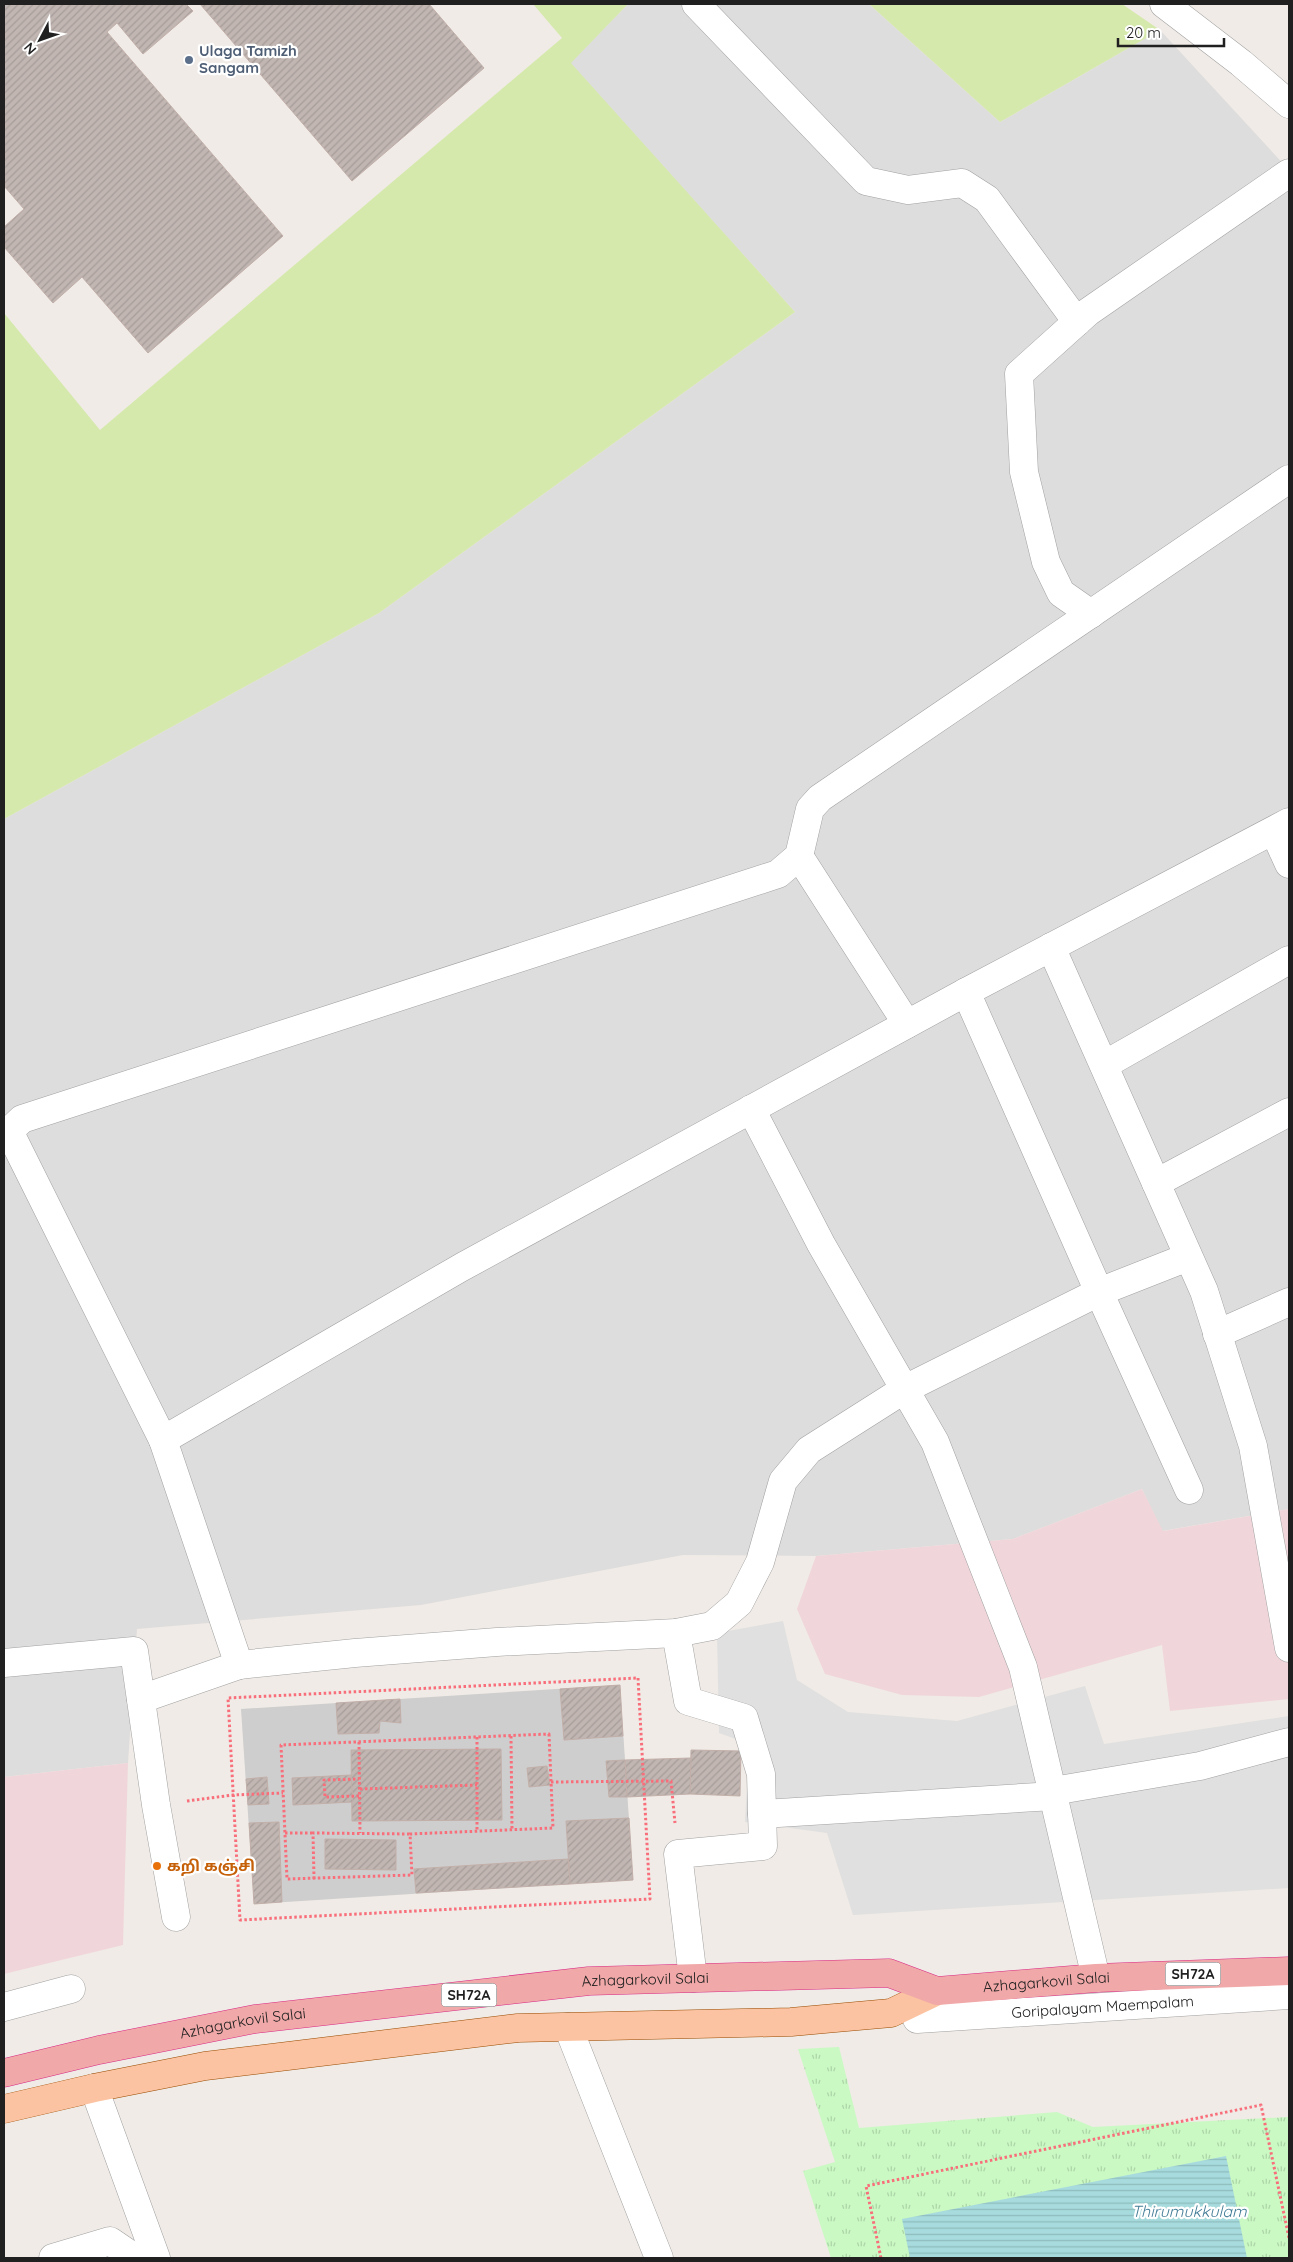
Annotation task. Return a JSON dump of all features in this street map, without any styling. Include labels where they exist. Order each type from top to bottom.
[{"type":"highway","name":"Azhagarkovil Salai","points":[[4,2072],[99,2050],[255,2020],[589,1981],[889,1972],[937,1992],[1096,1978],[1289,1971]]},
{"type":"main road","points":[[4,2109],[94,2088],[205,2066],[518,2028],[791,2022],[891,2013],[937,1992]]},
{"type":"street","points":[[696,4],[866,181],[908,190],[962,183],[987,199],[1077,322]]},
{"type":"street","points":[[1164,4],[1241,63],[1289,104]]},
{"type":"street","points":[[1091,614],[1061,593],[1046,562],[1024,472],[1019,374],[1088,312],[1289,173]]},
{"type":"street","points":[[239,1665],[163,1440],[6,1133],[22,1118],[778,874],[799,856],[810,809],[820,798],[1289,479]]},
{"type":"street","points":[[163,1440],[462,1267],[966,992],[1281,826],[1289,864]]},
{"type":"street","points":[[799,856],[907,1024]]},
{"type":"street","points":[[1052,947],[1204,1291],[1253,1446],[1289,1648]]},
{"type":"street","points":[[1104,1065],[1289,960]]},
{"type":"street","points":[[966,992],[1189,1490]]},
{"type":"street","points":[[751,1109],[822,1244],[935,1442],[1024,1667],[1096,1978]]},
{"type":"street","points":[[1156,1182],[1289,1112]]},
{"type":"street","points":[[141,1699],[239,1665],[355,1653],[488,1643],[676,1633],[712,1626],[739,1603],[760,1562],[783,1481],[809,1450],[905,1389],[1099,1292],[1188,1257]]},
{"type":"street","points":[[1217,1334],[1289,1302]]},
{"type":"street","points":[[676,1633],[688,1701],[744,1718],[761,1774],[763,1846],[678,1854],[693,1978]]},
{"type":"street","points":[[4,1663],[134,1651],[156,1806],[176,1917]]},
{"type":"street","points":[[762,1814],[1054,1794],[1200,1766],[1289,1742]]},
{"type":"street","points":[[4,2007],[71,1989]]},
{"type":"street","name":"Goripalayam Maempalam","points":[[917,2019],[1289,1995]]},
{"type":"street","points":[[568,2027],[659,2258]]},
{"type":"street","points":[[94,2088],[156,2258]]},
{"type":"street","points":[[52,2258],[110,2241],[135,2258]]},
{"type":"path","points":[[638,1678],[644,1780],[650,1900],[240,1920],[228,1698],[638,1678]]},
{"type":"path","points":[[285,1833],[410,1834],[553,1828],[549,1734],[281,1745],[287,1879],[412,1875],[410,1834]]},
{"type":"path","points":[[511,1736],[512,1830]]},
{"type":"path","points":[[476,1737],[477,1832]]},
{"type":"path","points":[[359,1742],[360,1834]]},
{"type":"path","points":[[359,1796],[325,1797],[324,1780],[360,1778]]},
{"type":"path","points":[[551,1782],[671,1781],[678,1854]]},
{"type":"path","points":[[360,1788],[477,1785]]},
{"type":"path","points":[[156,1806],[233,1795],[283,1793]]},
{"type":"path","points":[[313,1833],[314,1879]]},
{"type":"path","points":[[882,2258],[866,2186],[1261,2106],[1289,2238]]},
{"type":"shaded area","points":[[628,4],[869,4],[1000,122],[1160,30],[1289,170],[1289,1509],[1162,1531],[1142,1489],[1013,1539],[816,1556],[683,1555],[421,1605],[137,1629],[128,1763],[4,1777],[4,819],[379,613],[795,312],[570,63]]},
{"type":"shaded area","points":[[1142,1489],[1163,1531],[1289,1509],[1289,1699],[1170,1711],[1162,1645],[979,1697],[902,1695],[825,1674],[797,1609],[816,1556],[1013,1539]]},
{"type":"shaded area","points":[[783,1621],[797,1680],[848,1712],[957,1721],[1085,1686],[1104,1744],[1289,1716],[1289,1888],[853,1915],[827,1833],[745,1822],[748,1765],[741,1741],[719,1733],[717,1633]]},
{"type":"shaded area","points":[[620,1685],[633,1880],[254,1904],[241,1709]]},
{"type":"shaded area","points":[[128,1763],[123,1945],[4,1974],[4,1777]]},
{"type":"green space","points":[[533,4],[628,4],[571,63],[795,312],[379,613],[4,819],[4,313],[100,430],[562,38]]},
{"type":"green space","points":[[869,4],[1122,4],[1160,30],[1000,122]]},
{"type":"green space","points":[[839,2047],[859,2128],[1057,2112],[1093,2127],[1289,2117],[1289,2258],[831,2258],[803,2171],[835,2162],[798,2049]]},
{"type":"water","name":"Thirumukkulam","points":[[1226,2156],[1247,2258],[910,2258],[902,2219]]},
{"type":"building","points":[[4,4],[186,4],[193,11],[143,54],[117,23],[107,32],[283,236],[148,353],[82,277],[53,303],[4,247],[4,227],[24,209],[4,186]]},
{"type":"building","points":[[200,4],[429,4],[484,68],[352,181]]},
{"type":"building","points":[[620,1685],[623,1736],[564,1740],[560,1689]]},
{"type":"building","points":[[400,1699],[401,1723],[380,1721],[379,1733],[338,1734],[336,1703]]},
{"type":"building","points":[[501,1749],[502,1820],[352,1821],[351,1750]]},
{"type":"building","points":[[691,1750],[741,1751],[740,1796],[690,1794]]},
{"type":"building","points":[[691,1758],[690,1794],[627,1797],[625,1760]]},
{"type":"building","points":[[625,1760],[627,1797],[609,1797],[606,1761]]},
{"type":"building","points":[[547,1766],[550,1785],[529,1787],[527,1768]]},
{"type":"building","points":[[351,1775],[353,1802],[293,1805],[292,1778]]},
{"type":"building","points":[[267,1777],[269,1804],[248,1805],[246,1779]]},
{"type":"building","points":[[629,1818],[633,1880],[570,1884],[566,1821]]},
{"type":"building","points":[[279,1822],[282,1902],[254,1904],[249,1823]]},
{"type":"building","points":[[325,1839],[396,1840],[396,1870],[325,1869]]},
{"type":"building","points":[[568,1859],[570,1884],[416,1893],[414,1869]]},
{"type":"place","name":"Ulaga Tamizh Sangam","points":[[189,60]]},
{"type":"place","name":"கறி கஞ்சி","points":[[157,1866]]}]
